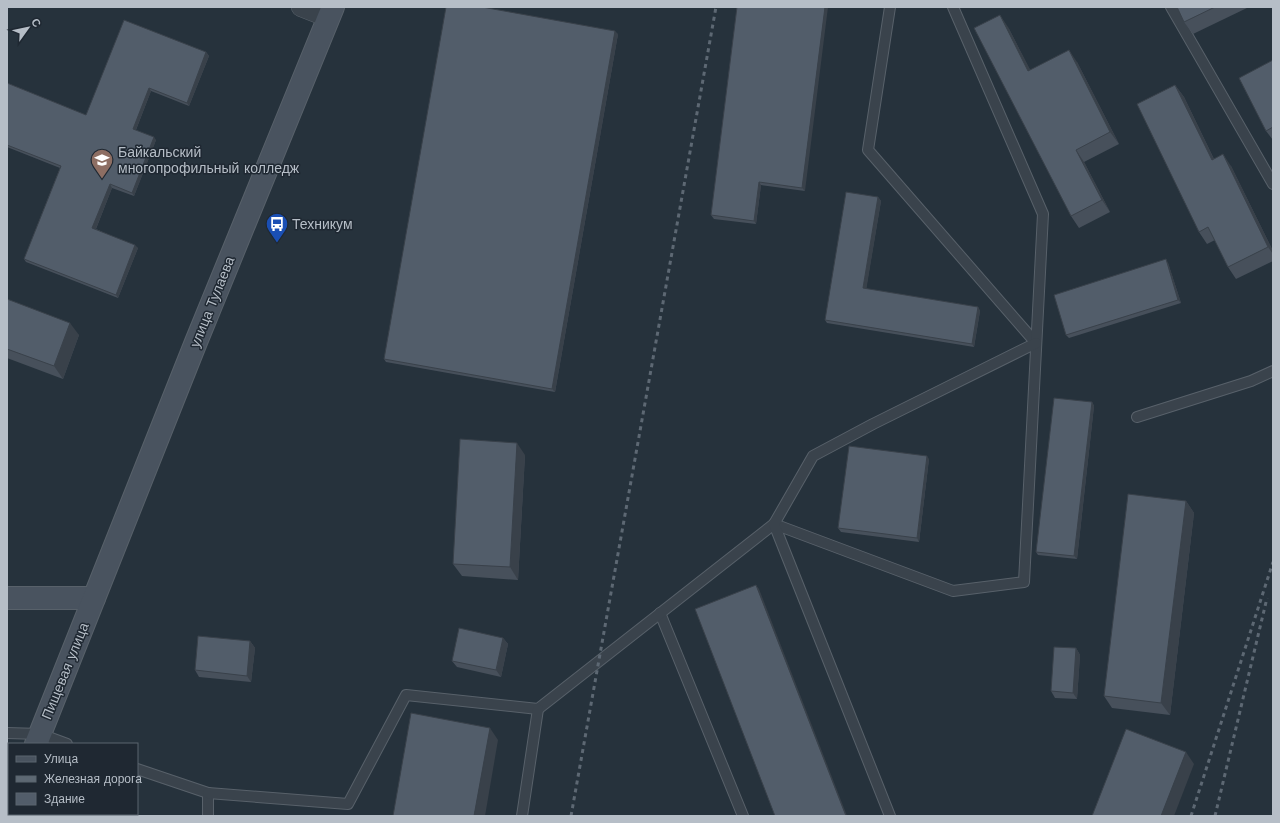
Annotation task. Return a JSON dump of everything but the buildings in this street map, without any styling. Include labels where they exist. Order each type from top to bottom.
[{"type":"main road","name":"улица Тулаева","points":[[94,598],[196,342],[331,13]]},
{"type":"main road","points":[[7,598],[94,598]]},
{"type":"main road","name":"Пищевая улица","points":[[38,739],[94,598]]},
{"type":"street","points":[[301,7],[331,13]]},
{"type":"lane","points":[[890,7],[868,150],[1036,343]]},
{"type":"lane","points":[[774,524],[953,591],[1024,582],[1043,214],[952,7]]},
{"type":"lane","points":[[1171,7],[1273,184]]},
{"type":"lane","points":[[522,816],[538,709],[774,524],[813,456],[873,424],[1036,343]]},
{"type":"lane","points":[[1137,417],[1250,381],[1273,371]]},
{"type":"lane","points":[[774,524],[890,816]]},
{"type":"lane","points":[[660,613],[743,816]]},
{"type":"lane","points":[[138,768],[208,793],[348,804],[406,695],[538,709]]},
{"type":"lane","points":[[7,733],[61,743]]},
{"type":"lane","points":[[208,793],[208,816]]},
{"type":"railway","points":[[571,816],[716,7]]},
{"type":"railway","points":[[1191,816],[1273,562]]},
{"type":"railway","points":[[1215,816],[1267,598]]},
{"type":"place","name":"Байкальский многопрофильный колледж","points":[[102,180]]},
{"type":"place","name":"Техникум","points":[[277,244]]}]
